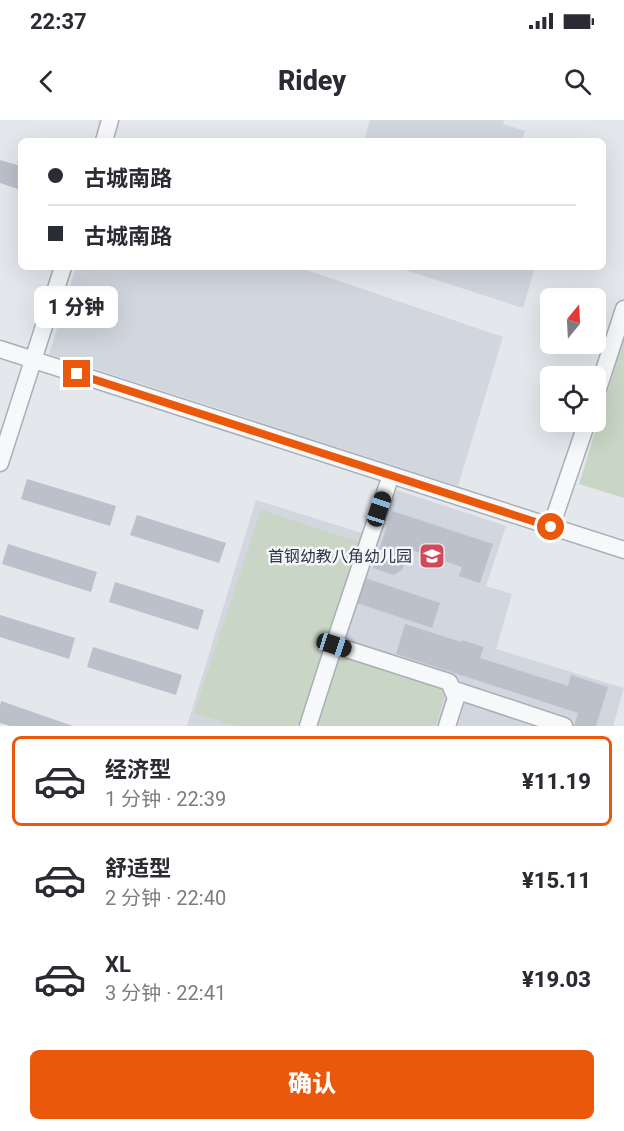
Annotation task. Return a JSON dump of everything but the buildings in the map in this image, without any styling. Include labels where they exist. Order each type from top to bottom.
[{"type":"street","points":[[105,138],[110,120]]},
{"type":"street","points":[[0,464],[62,270]]},
{"type":"street","points":[[605,366],[624,309]]},
{"type":"street","points":[[0,350],[624,550]]},
{"type":"street","points":[[551,527],[584,432]]},
{"type":"street","points":[[308,726],[391,475]]},
{"type":"street","points":[[334,645],[449,682],[456,698],[447,726]]},
{"type":"street","points":[[452,689],[564,726]]},
{"type":"shaded area","points":[[370,120],[504,120],[503,124],[525,131],[523,138],[365,138]]},
{"type":"shaded area","points":[[75,270],[307,270],[503,337],[458,486],[49,354]]},
{"type":"shaded area","points":[[405,270],[534,270],[523,308]]},
{"type":"shaded area","points":[[381,485],[506,526],[486,586],[512,594],[496,649],[624,688],[613,726],[187,726],[256,500],[365,534]]},
{"type":"green space","points":[[624,338],[624,498],[579,484],[595,432],[606,432],[606,396]]},
{"type":"green space","points":[[261,510],[362,543],[305,718],[295,726],[234,726],[194,713]]},
{"type":"green space","points":[[335,654],[446,691],[435,726],[311,726]]},
{"type":"place","name":"首钢幼教八角幼儿园","points":[[432,556]]},
{"type":"route","points":[[77,374],[551,527]]}]
